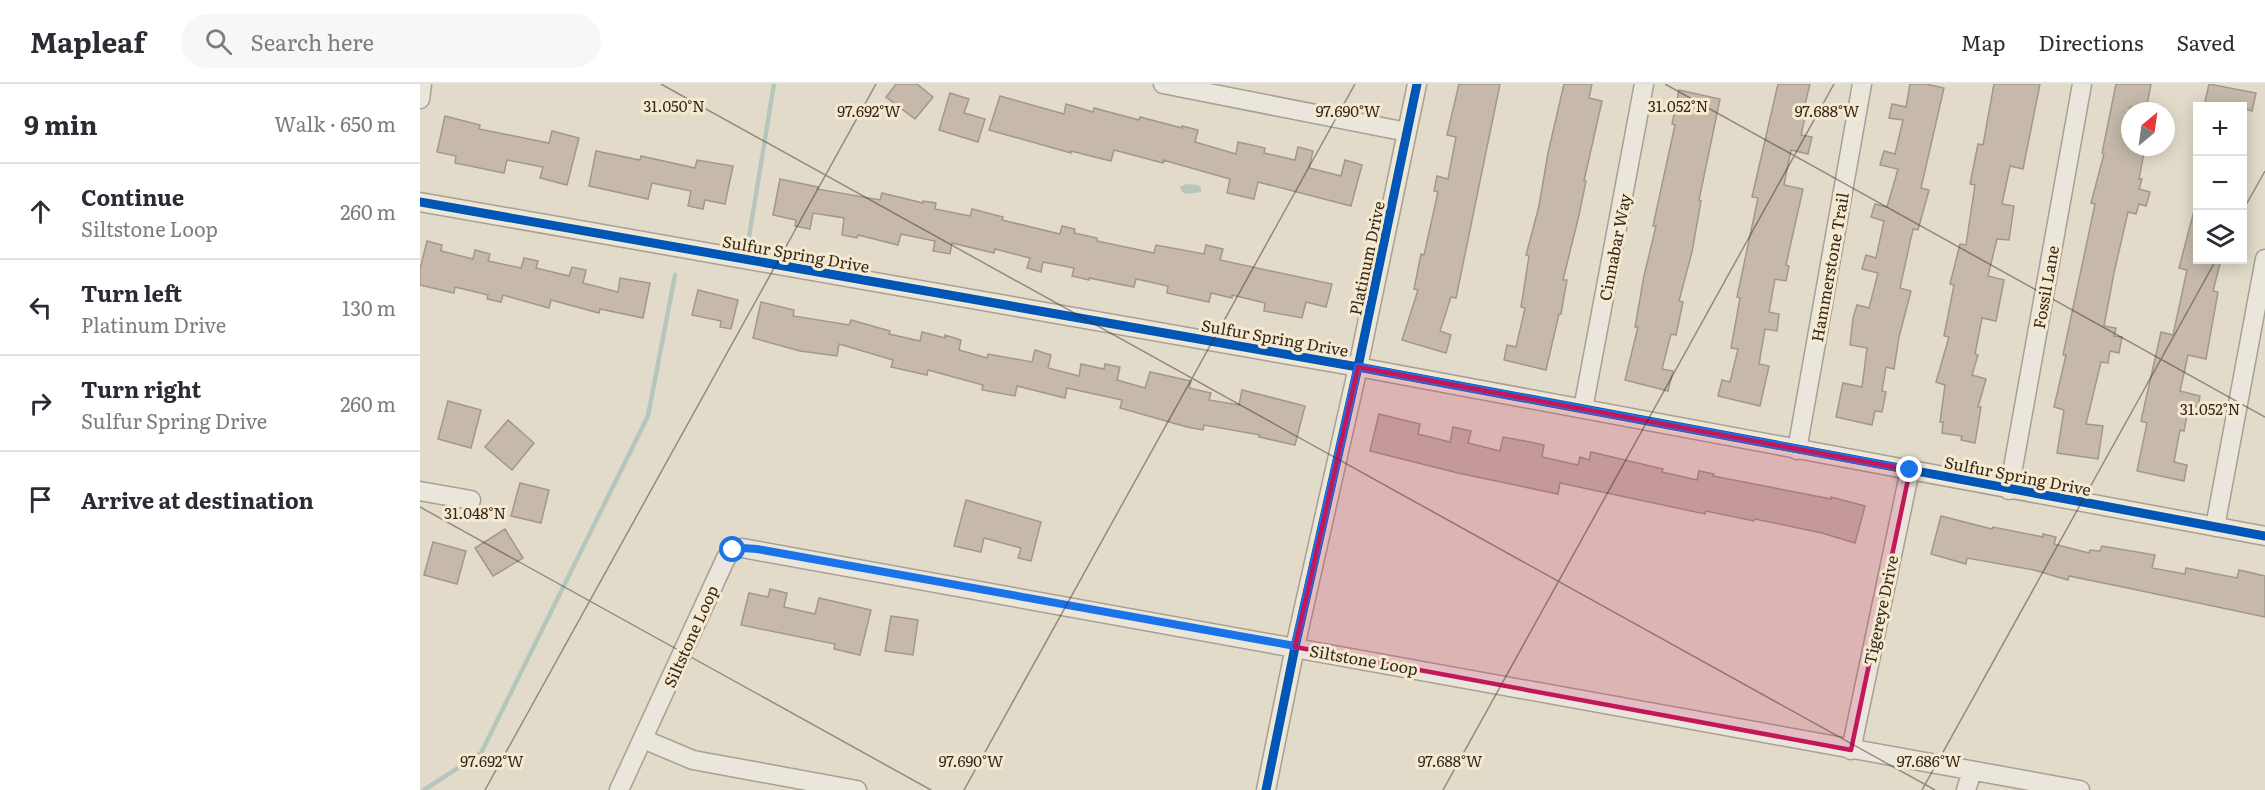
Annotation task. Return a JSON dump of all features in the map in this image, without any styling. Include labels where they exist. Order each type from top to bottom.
[{"type":"street","points":[[420,99],[423,84]]},
{"type":"street","points":[[1163,84],[1407,132]]},
{"type":"street","name":"Platinum Drive","points":[[1266,790],[1295,646],[1358,367],[1418,84]]},
{"type":"street","name":"Cinnabar Way","points":[[1583,409],[1644,84]]},
{"type":"street","name":"Hammerstone Trail","points":[[1797,450],[1862,84]]},
{"type":"street","name":"Fossil Lane","points":[[2009,490],[2082,84]]},
{"type":"street","name":"Sulfur Spring Drive","points":[[420,202],[1358,367],[2265,536]]},
{"type":"street","points":[[2215,527],[2265,259]]},
{"type":"street","name":"Tigereye Drive","points":[[1851,750],[1910,470]]},
{"type":"street","points":[[420,491],[471,500]]},
{"type":"street","name":"Siltstone Loop","points":[[619,790],[726,558],[733,550],[742,548],[1295,646],[1851,750],[2080,790]]},
{"type":"street","points":[[643,739],[693,760],[857,790]]},
{"type":"street","points":[[1966,790],[1972,771]]},
{"type":"highlighted area","points":[[1358,367],[1910,470],[1851,750],[1295,647]]},
{"type":"shaded area","points":[[1186,184],[1198,185],[1201,192],[1186,194],[1182,192],[1180,187]]},
{"type":"building","points":[[896,84],[917,84],[933,97],[915,119],[886,97]]},
{"type":"building","points":[[1459,84],[1500,84],[1456,298],[1451,297],[1440,331],[1451,335],[1446,353],[1402,340],[1418,290],[1414,289],[1438,192],[1434,191],[1437,176],[1448,179],[1456,137],[1447,135]]},
{"type":"building","points":[[1564,84],[1592,84],[1589,98],[1602,101],[1563,280],[1567,280],[1561,314],[1559,314],[1546,370],[1504,360],[1507,345],[1516,347],[1525,308],[1521,307],[1529,256],[1526,255],[1539,206],[1548,153]]},
{"type":"building","points":[[1778,84],[1810,84],[1803,112],[1806,113],[1801,135],[1812,137],[1808,154],[1791,150],[1784,185],[1803,189],[1786,265],[1789,266],[1786,281],[1775,279],[1769,312],[1779,314],[1777,331],[1765,329],[1759,364],[1769,366],[1760,406],[1718,396],[1722,380],[1730,382],[1738,349],[1731,348],[1740,298],[1737,297],[1758,198],[1752,197]]},
{"type":"building","points":[[1910,84],[1926,84],[1944,88],[1921,188],[1929,190],[1918,230],[1913,229],[1900,288],[1911,291],[1899,337],[1894,369],[1886,367],[1882,391],[1886,392],[1882,412],[1875,411],[1872,425],[1836,417],[1843,383],[1862,387],[1867,348],[1850,345],[1853,318],[1857,305],[1869,308],[1878,273],[1862,269],[1866,255],[1876,258],[1884,221],[1871,217],[1875,204],[1887,207],[1898,169],[1880,165],[1884,151],[1895,154],[1903,120],[1889,118],[1892,104],[1906,107]]},
{"type":"building","points":[[1994,84],[2040,84],[2023,169],[2010,166],[2002,204],[2014,206],[2009,240],[1997,239],[1988,276],[2004,280],[1996,321],[1982,318],[1975,354],[1978,355],[1972,375],[1986,379],[1978,407],[1981,407],[1975,443],[1961,440],[1962,436],[1942,433],[1943,422],[1940,422],[1945,385],[1936,382],[1949,337],[1944,336],[1954,285],[1950,284],[1960,244],[1966,245],[1975,185],[1970,184],[1978,144],[1983,145]]},
{"type":"building","points":[[2116,84],[2151,84],[2148,102],[2121,102],[2121,156],[2143,156],[2139,189],[2150,192],[2146,206],[2139,204],[2136,214],[2128,212],[2114,273],[2104,326],[2116,328],[2114,336],[2122,337],[2119,353],[2110,351],[2108,363],[2101,362],[2086,424],[2103,426],[2098,459],[2057,453],[2064,410],[2054,407],[2095,204],[2091,203],[2104,154],[2102,153]]},
{"type":"building","points":[[2209,84],[2256,93],[2252,111],[2247,110],[2247,102],[2205,102]]},
{"type":"building","points":[[1679,90],[1720,99],[1699,200],[1701,201],[1692,252],[1679,301],[1683,302],[1676,335],[1671,334],[1662,369],[1673,371],[1668,391],[1625,380],[1638,327],[1635,327],[1656,226],[1653,226],[1675,125],[1672,124]]},
{"type":"building","points":[[950,93],[969,99],[964,113],[985,119],[978,142],[939,130]]},
{"type":"building","points":[[1000,96],[1064,114],[1066,104],[1093,112],[1094,108],[1139,120],[1140,117],[1182,128],[1182,126],[1198,130],[1195,142],[1236,154],[1238,142],[1265,148],[1264,153],[1295,160],[1298,147],[1313,151],[1309,168],[1341,176],[1345,160],[1362,165],[1351,206],[1258,182],[1254,199],[1227,193],[1230,179],[1163,160],[1163,163],[1114,150],[1111,161],[1071,151],[1071,153],[989,130]]},
{"type":"building","points":[[445,116],[480,125],[479,129],[549,143],[552,131],[579,138],[567,185],[540,178],[543,167],[507,160],[504,173],[455,163],[456,156],[437,152]]},
{"type":"building","points":[[596,151],[640,160],[641,156],[695,168],[697,160],[733,166],[725,204],[705,200],[703,209],[688,206],[691,191],[652,183],[648,199],[589,186]]},
{"type":"building","points":[[780,179],[818,187],[817,189],[880,200],[882,193],[923,203],[923,201],[936,203],[935,209],[970,216],[972,209],[1003,217],[1002,220],[1060,234],[1062,226],[1075,229],[1074,233],[1097,238],[1097,241],[1154,253],[1156,245],[1204,254],[1206,245],[1223,249],[1220,260],[1332,284],[1326,307],[1306,302],[1302,318],[1264,311],[1265,303],[1232,295],[1232,298],[1211,293],[1209,302],[1167,293],[1168,286],[1136,279],[1134,287],[1072,276],[1074,268],[1043,262],[1041,272],[1027,268],[1030,258],[995,249],[994,253],[952,243],[950,254],[933,251],[935,241],[901,234],[898,245],[858,235],[857,238],[842,235],[844,218],[813,213],[810,229],[795,226],[796,220],[773,215]]},
{"type":"building","points":[[2193,215],[2193,264],[2220,264],[2213,291],[2218,292],[2206,359],[2188,355],[2180,391],[2200,396],[2198,407],[2189,405],[2184,431],[2180,430],[2174,462],[2187,465],[2184,481],[2137,471],[2147,423],[2141,421],[2161,332],[2173,335],[2187,270],[2179,268]]},
{"type":"building","points":[[427,241],[442,245],[441,251],[473,259],[475,250],[490,254],[488,261],[521,268],[524,258],[538,261],[536,268],[569,276],[572,267],[586,270],[583,283],[618,292],[620,278],[650,283],[643,318],[600,309],[599,313],[551,300],[549,308],[503,295],[501,302],[487,299],[488,295],[455,287],[454,293],[420,285],[420,269]]},
{"type":"building","points":[[698,290],[738,300],[731,329],[720,327],[721,321],[692,315]]},
{"type":"building","points":[[761,302],[794,310],[793,316],[849,325],[851,320],[890,331],[889,334],[920,341],[922,332],[945,338],[945,335],[961,340],[959,350],[987,358],[988,354],[1032,362],[1035,350],[1051,355],[1048,368],[1079,376],[1081,364],[1104,369],[1105,364],[1120,367],[1117,380],[1145,388],[1150,372],[1191,381],[1189,388],[1211,393],[1209,400],[1239,405],[1242,390],[1305,406],[1295,445],[1259,437],[1260,435],[1204,425],[1203,430],[1187,427],[1120,408],[1122,400],[1067,388],[1065,398],[1017,386],[1015,396],[982,390],[983,385],[928,370],[927,375],[891,367],[893,360],[839,344],[837,356],[800,351],[753,338]]},
{"type":"building","points":[[448,401],[481,410],[471,448],[438,439]]},
{"type":"building","points":[[1379,414],[1420,424],[1418,434],[1450,442],[1453,427],[1471,431],[1468,443],[1500,451],[1503,437],[1544,445],[1542,457],[1578,465],[1580,457],[1589,460],[1591,452],[1663,469],[1662,472],[1697,480],[1699,471],[1714,474],[1713,476],[1831,499],[1831,497],[1865,506],[1855,543],[1822,533],[1755,519],[1754,521],[1706,511],[1705,514],[1560,483],[1558,494],[1458,473],[1370,451]]},
{"type":"building","points":[[508,420],[534,443],[512,470],[485,447]]},
{"type":"building","points":[[520,483],[549,490],[541,523],[511,516]]},
{"type":"building","points":[[966,500],[1041,522],[1031,561],[1018,558],[1021,548],[984,538],[981,552],[954,546]]},
{"type":"building","points":[[1941,516],[1992,529],[1993,527],[2043,537],[2043,534],[2056,537],[2054,544],[2089,553],[2090,550],[2100,551],[2102,546],[2155,555],[2152,568],[2185,574],[2186,568],[2237,578],[2239,570],[2265,576],[2265,617],[2069,576],[2068,580],[2034,570],[1967,558],[1966,564],[1931,554]]},
{"type":"building","points":[[505,529],[523,558],[493,576],[475,548]]},
{"type":"building","points":[[433,542],[466,551],[457,584],[424,575]]},
{"type":"building","points":[[770,589],[787,593],[784,607],[815,614],[819,598],[871,610],[860,655],[834,649],[835,644],[741,625],[749,593],[768,597]]},
{"type":"building","points":[[891,616],[918,620],[913,655],[885,651]]},
{"type":"waterway","points":[[749,237],[774,84]]},
{"type":"waterway","points":[[424,790],[481,753],[648,416],[675,275]]},
{"type":"cycle path","points":[[1266,790],[1417,84]]},
{"type":"cycle path","points":[[420,202],[1358,367],[2265,536]]},
{"type":"route","points":[[733,550],[757,549],[1295,646],[1358,367],[1910,470]]}]
